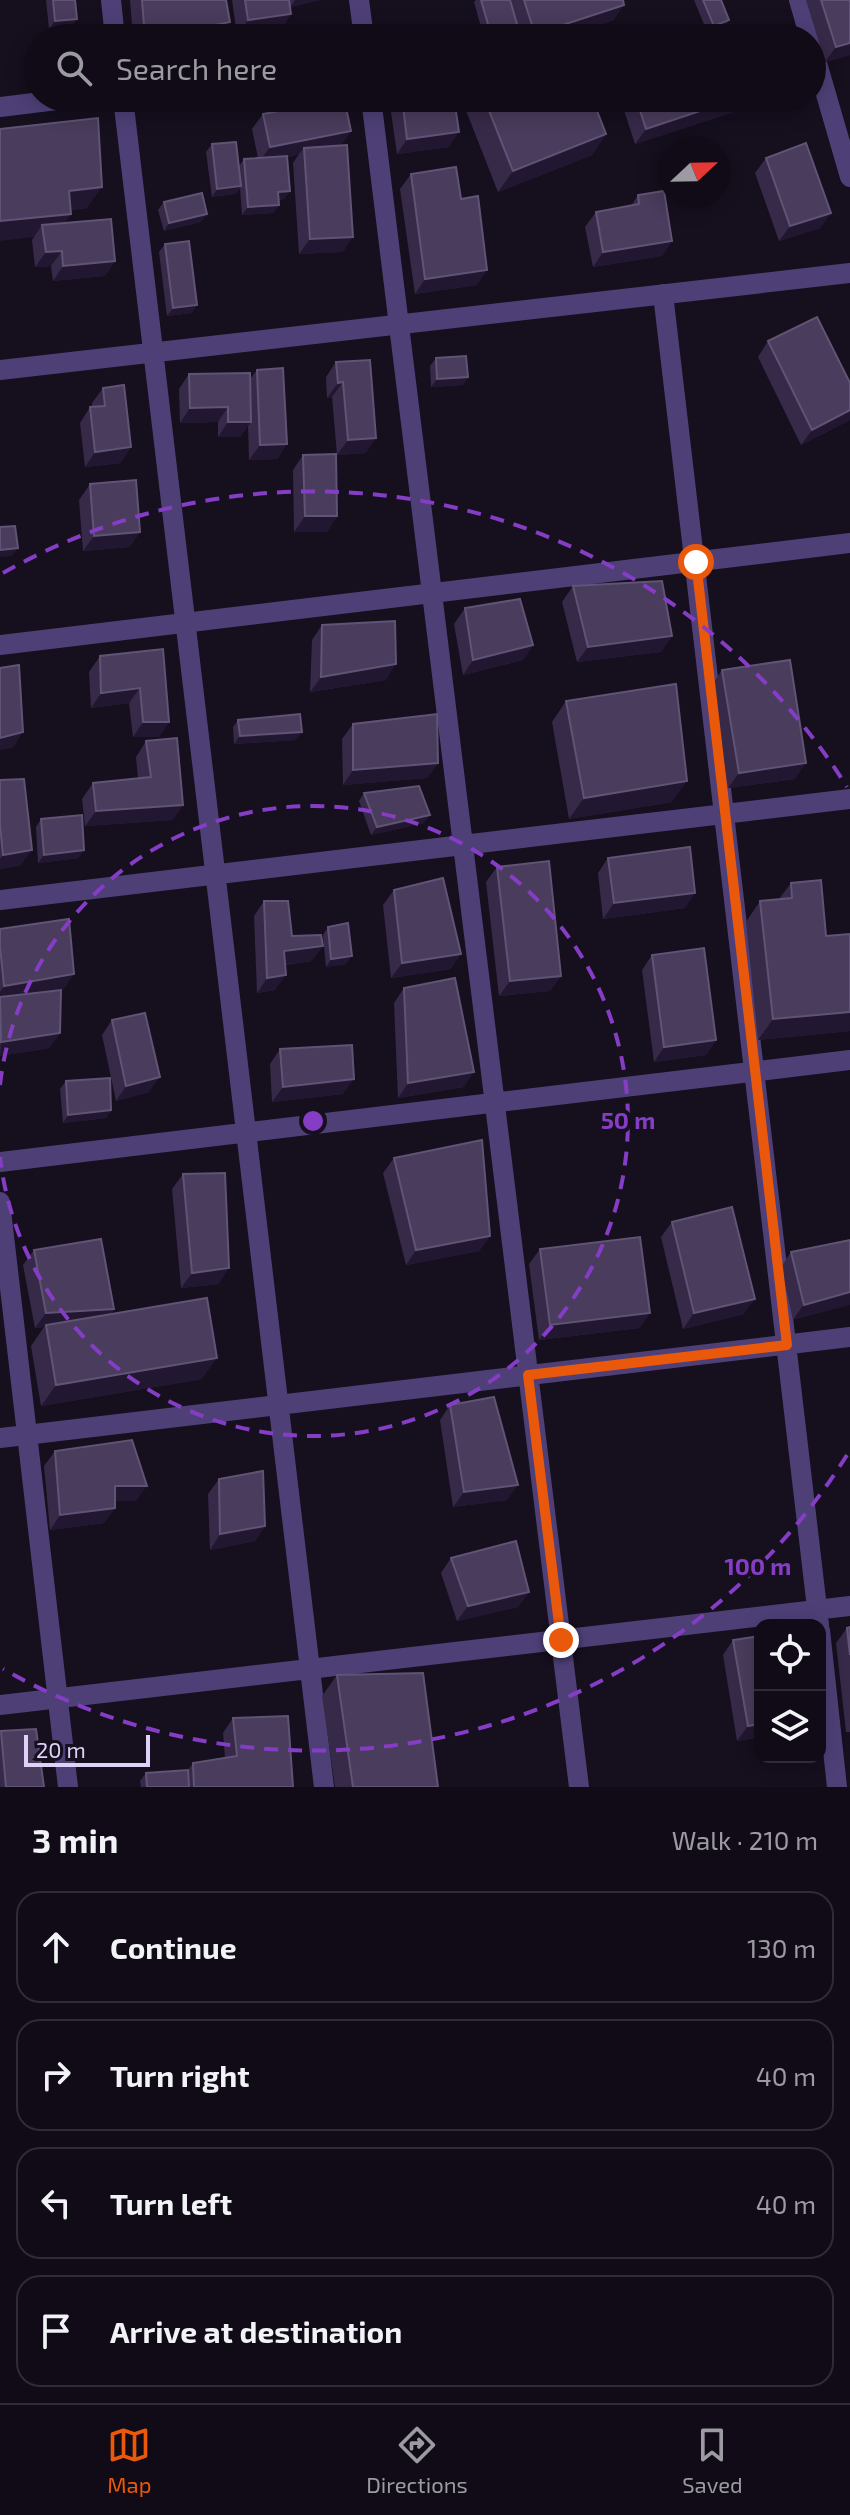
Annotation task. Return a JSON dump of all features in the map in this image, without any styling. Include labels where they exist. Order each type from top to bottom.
[{"type":"street","points":[[111,0],[114,24]]},
{"type":"street","points":[[359,0],[362,24]]},
{"type":"street","points":[[799,0],[806,24]]},
{"type":"street","points":[[826,94],[850,177]]},
{"type":"street","points":[[0,107],[24,104]]},
{"type":"street","points":[[125,112],[324,1787]]},
{"type":"street","points":[[373,112],[579,1787]]},
{"type":"street","points":[[0,370],[850,273]]},
{"type":"street","points":[[663,294],[819,1619]]},
{"type":"street","points":[[0,645],[850,543]]},
{"type":"street","points":[[0,900],[850,799]]},
{"type":"street","points":[[0,1162],[850,1060]]},
{"type":"street","points":[[0,1202],[68,1787]]},
{"type":"street","points":[[0,1438],[850,1337]]},
{"type":"street","points":[[825,1619],[850,1606]]},
{"type":"street","points":[[0,1705],[561,1640],[754,1627]]},
{"type":"street","points":[[826,1686],[837,1787]]},
{"type":"building","points":[[53,0],[75,0],[77,19],[55,21]]},
{"type":"building","points":[[142,0],[226,0],[230,22],[220,24],[144,24]]},
{"type":"building","points":[[245,0],[289,0],[291,14],[248,20]]},
{"type":"building","points":[[481,0],[510,0],[517,24],[488,24]]},
{"type":"building","points":[[524,0],[623,0],[624,5],[566,24],[532,24]]},
{"type":"building","points":[[703,0],[721,0],[729,20],[713,24]]},
{"type":"building","points":[[821,0],[850,0],[850,43],[836,47]]},
{"type":"building","points":[[347,112],[351,131],[270,147],[263,114]]},
{"type":"building","points":[[404,112],[456,112],[459,132],[407,139]]},
{"type":"building","points":[[490,112],[597,112],[606,134],[513,171]]},
{"type":"building","points":[[641,112],[697,112],[646,129]]},
{"type":"building","points":[[98,118],[102,187],[69,191],[71,214],[0,221],[0,129]]},
{"type":"building","points":[[236,142],[241,186],[217,189],[212,144]]},
{"type":"building","points":[[806,143],[831,213],[790,226],[766,158]]},
{"type":"building","points":[[347,145],[353,237],[310,239],[304,148]]},
{"type":"building","points":[[287,156],[290,191],[278,192],[279,205],[248,207],[244,159]]},
{"type":"building","points":[[456,167],[461,199],[478,196],[487,270],[425,279],[411,174]]},
{"type":"building","points":[[658,192],[658,208],[667,208],[672,241],[603,252],[596,212],[639,204],[638,195]]},
{"type":"building","points":[[202,193],[207,214],[169,223],[164,202]]},
{"type":"building","points":[[111,219],[115,261],[63,266],[62,251],[46,252],[42,225]]},
{"type":"building","points":[[189,241],[197,305],[173,308],[165,244]]},
{"type":"building","points":[[817,317],[850,383],[850,410],[812,430],[768,341]]},
{"type":"building","points":[[466,356],[468,377],[437,379],[436,358]]},
{"type":"building","points":[[370,360],[376,438],[348,440],[343,382],[338,383],[336,362]]},
{"type":"building","points":[[283,368],[287,444],[260,445],[257,370]]},
{"type":"building","points":[[250,373],[251,422],[228,422],[228,407],[190,408],[189,374]]},
{"type":"building","points":[[124,385],[131,447],[95,452],[90,407],[105,406],[103,388]]},
{"type":"building","points":[[336,454],[337,516],[305,516],[303,455]]},
{"type":"building","points":[[136,480],[140,532],[94,536],[90,484]]},
{"type":"building","points":[[15,526],[18,548],[0,550],[0,527]]},
{"type":"building","points":[[662,581],[672,636],[588,647],[573,586]]},
{"type":"building","points":[[520,599],[533,645],[473,660],[465,608]]},
{"type":"building","points":[[395,621],[396,664],[321,677],[322,625]]},
{"type":"building","points":[[163,649],[169,722],[143,722],[140,688],[101,693],[100,656]]},
{"type":"building","points":[[790,660],[806,763],[739,773],[722,670]]},
{"type":"building","points":[[19,665],[23,732],[0,738],[0,668]]},
{"type":"building","points":[[676,684],[687,781],[584,798],[566,701]]},
{"type":"building","points":[[300,714],[302,732],[240,736],[238,720]]},
{"type":"building","points":[[437,714],[438,763],[353,770],[353,724]]},
{"type":"building","points":[[177,738],[183,805],[96,811],[93,783],[151,777],[146,741]]},
{"type":"building","points":[[24,779],[32,850],[3,855],[0,780]]},
{"type":"building","points":[[419,786],[430,815],[377,827],[364,793]]},
{"type":"building","points":[[82,815],[84,850],[44,855],[41,819]]},
{"type":"building","points":[[690,847],[695,893],[614,903],[608,858]]},
{"type":"building","points":[[549,861],[561,976],[510,981],[497,867]]},
{"type":"building","points":[[443,878],[461,954],[402,963],[394,890]]},
{"type":"building","points":[[821,880],[826,936],[850,934],[850,1012],[773,1019],[760,901],[792,898],[791,883]]},
{"type":"building","points":[[264,901],[288,901],[292,936],[321,935],[323,946],[284,951],[286,975],[267,978]]},
{"type":"building","points":[[69,919],[74,974],[4,986],[0,929]]},
{"type":"building","points":[[348,923],[352,956],[331,959],[328,927]]},
{"type":"building","points":[[704,948],[716,1040],[664,1047],[652,955]]},
{"type":"building","points":[[455,978],[474,1072],[408,1083],[404,988]]},
{"type":"building","points":[[61,990],[60,1033],[1,1042],[0,997]]},
{"type":"building","points":[[145,1013],[160,1077],[126,1086],[112,1020]]},
{"type":"building","points":[[352,1045],[354,1079],[283,1087],[280,1049]]},
{"type":"building","points":[[110,1078],[111,1110],[68,1115],[66,1081]]},
{"type":"building","points":[[482,1140],[490,1236],[416,1250],[394,1158]]},
{"type":"building","points":[[225,1173],[229,1268],[192,1273],[183,1174]]},
{"type":"building","points":[[732,1207],[755,1299],[694,1313],[672,1222]]},
{"type":"building","points":[[640,1237],[650,1313],[550,1325],[540,1249]]},
{"type":"building","points":[[101,1239],[114,1309],[46,1313],[34,1250]]},
{"type":"building","points":[[850,1240],[850,1292],[804,1305],[791,1252]]},
{"type":"building","points":[[207,1298],[217,1358],[56,1385],[46,1325]]},
{"type":"building","points":[[494,1397],[518,1485],[464,1492],[450,1405]]},
{"type":"building","points":[[132,1440],[147,1486],[115,1486],[115,1508],[60,1515],[55,1451]]},
{"type":"building","points":[[263,1471],[265,1526],[220,1534],[219,1479]]},
{"type":"building","points":[[516,1541],[529,1592],[468,1606],[451,1558]]},
{"type":"building","points":[[850,1627],[850,1655],[847,1628]]},
{"type":"building","points":[[754,1637],[754,1725],[748,1726],[733,1640]]},
{"type":"building","points":[[423,1673],[438,1787],[353,1787],[337,1675]]},
{"type":"building","points":[[288,1716],[293,1787],[194,1787],[193,1763],[237,1756],[233,1718]]},
{"type":"building","points":[[36,1729],[44,1787],[6,1787],[1,1731]]},
{"type":"building","points":[[188,1770],[189,1787],[147,1787],[146,1773]]},
{"type":"route","points":[[561,1640],[528,1375],[787,1345],[696,562]]}]
